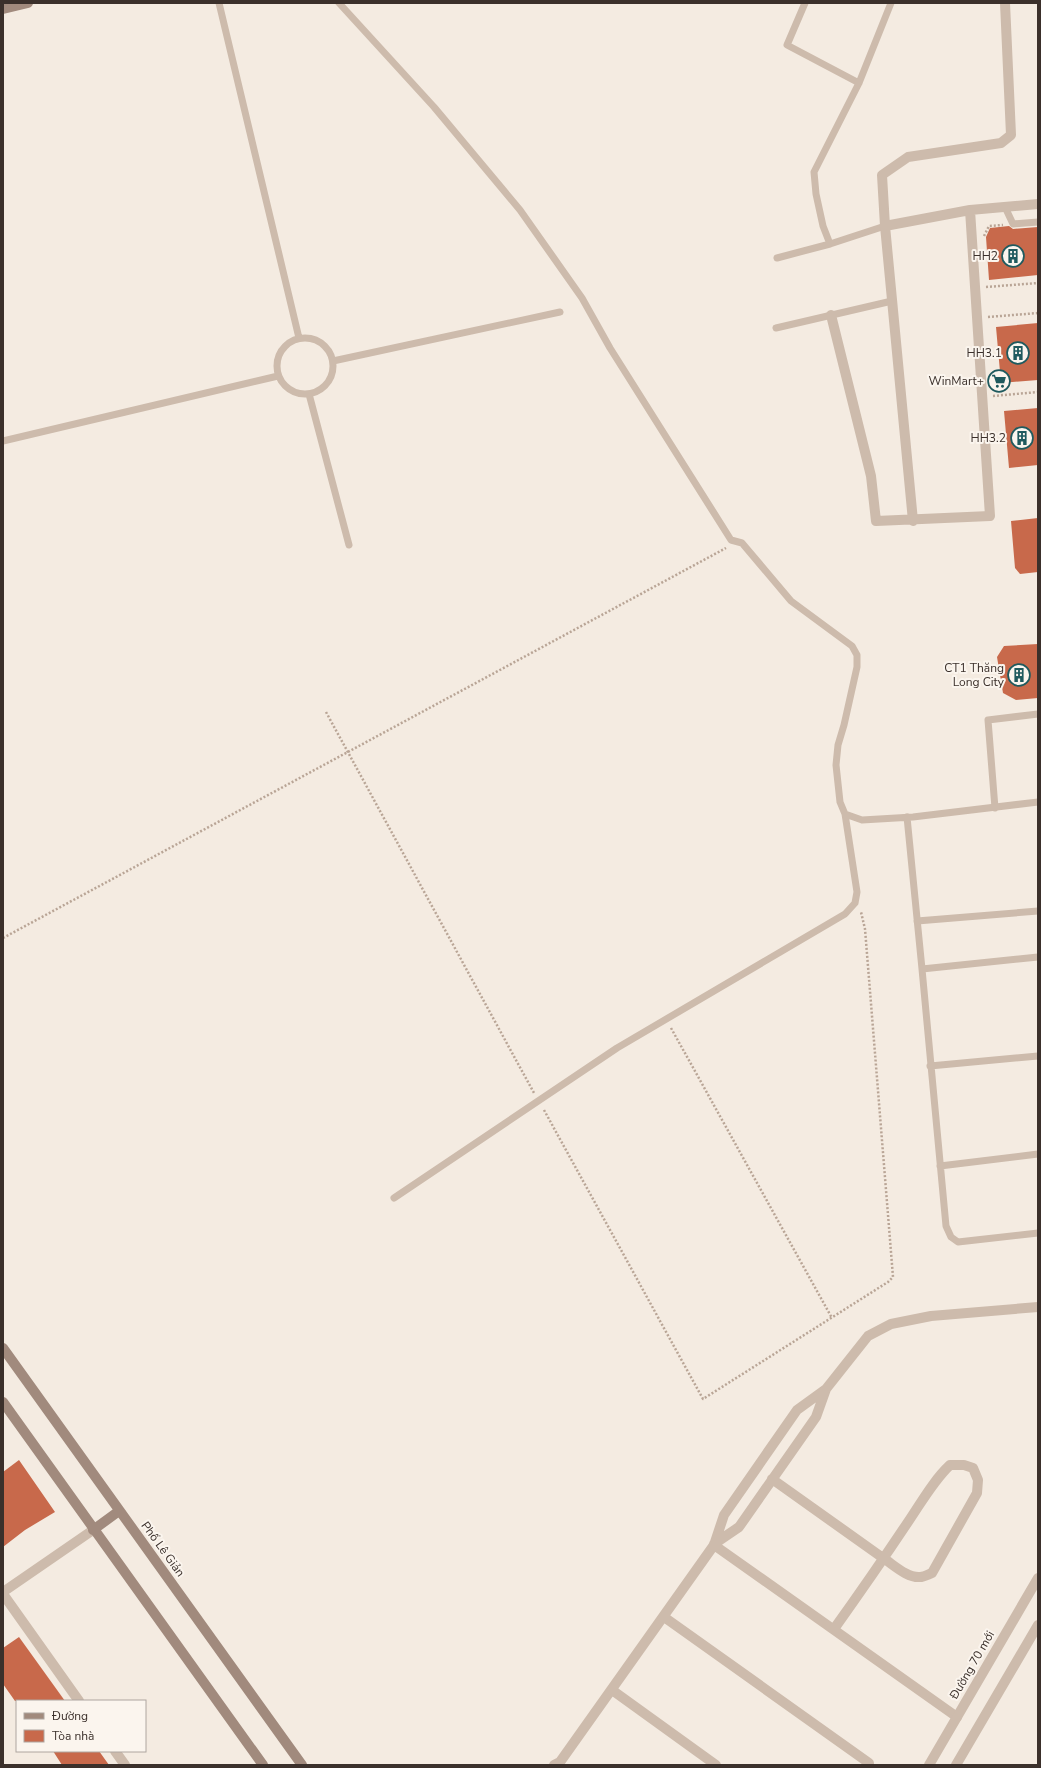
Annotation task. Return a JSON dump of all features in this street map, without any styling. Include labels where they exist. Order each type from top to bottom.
[{"type":"main road","points":[[3,9],[28,3]]},
{"type":"main road","name":"Phố Lê Giản","points":[[3,1348],[302,1765]]},
{"type":"main road","points":[[3,1402],[93,1530],[263,1765]]},
{"type":"main road","points":[[93,1530],[119,1511]]},
{"type":"street","points":[[913,521],[885,226],[882,175],[908,157],[1001,143],[1011,135],[1006,3]]},
{"type":"street","points":[[885,226],[970,210],[1038,204]]},
{"type":"street","points":[[832,315],[871,476],[876,521],[913,521],[990,516],[970,210]]},
{"type":"street","points":[[560,1764],[714,1545],[724,1515],[797,1410],[826,1389],[868,1336],[891,1324],[931,1316],[1038,1307]]},
{"type":"street","points":[[714,1545],[739,1527],[816,1418],[826,1389]]},
{"type":"street","points":[[772,1479],[883,1558],[906,1574],[920,1577],[932,1573],[977,1493],[978,1480],[973,1468],[964,1465],[950,1465],[940,1475],[883,1558],[834,1629]]},
{"type":"street","points":[[78,1700],[3,1593],[93,1530]]},
{"type":"street","points":[[714,1545],[957,1717]]},
{"type":"street","name":"Đường 70 mới","points":[[929,1765],[1038,1578]]},
{"type":"street","points":[[664,1617],[869,1763],[869,1765]]},
{"type":"street","points":[[956,1765],[1038,1625]]},
{"type":"street","points":[[612,1690],[716,1765]]},
{"type":"street","points":[[116,1752],[125,1765]]},
{"type":"lane","points":[[219,3],[299,338]]},
{"type":"lane","points":[[340,3],[434,107],[520,210],[582,298],[610,348],[732,540],[742,543],[791,601],[852,646],[858,655],[856,674],[838,745],[836,765],[840,802],[845,814],[857,892],[855,903],[845,914],[618,1048],[394,1198]]},
{"type":"lane","points":[[805,3],[786,45],[859,83]]},
{"type":"lane","points":[[830,244],[823,226],[816,194],[814,172],[859,83],[891,3]]},
{"type":"lane","points":[[1005,207],[1013,224],[1038,222]]},
{"type":"lane","points":[[777,258],[830,244],[885,226]]},
{"type":"lane","points":[[776,328],[892,301]]},
{"type":"lane","points":[[333,361],[560,312]]},
{"type":"lane","points":[[299,338],[317,340],[324,345],[333,361],[333,370],[325,386],[318,392],[309,394],[300,394],[290,391],[278,376],[276,366],[278,356],[283,348],[290,342],[299,338]]},
{"type":"lane","points":[[3,441],[278,376]]},
{"type":"lane","points":[[309,394],[349,545]]},
{"type":"lane","points":[[995,808],[988,720],[1038,714]]},
{"type":"lane","points":[[845,814],[862,820],[907,817],[1038,802]]},
{"type":"lane","points":[[907,817],[946,1226],[951,1236],[958,1242],[1038,1233]]},
{"type":"lane","points":[[917,921],[1038,911]]},
{"type":"lane","points":[[922,969],[1038,957]]},
{"type":"lane","points":[[930,1066],[1038,1056]]},
{"type":"lane","points":[[940,1166],[1038,1154]]},
{"type":"path","points":[[984,242],[984,235],[989,226],[1013,224]]},
{"type":"path","points":[[987,279],[988,286]]},
{"type":"path","points":[[976,287],[1038,283]]},
{"type":"path","points":[[977,318],[1038,313]]},
{"type":"path","points":[[982,397],[1038,392]]},
{"type":"path","points":[[3,938],[730,546],[742,543]]},
{"type":"path","points":[[326,712],[703,1399],[832,1318],[888,1282],[893,1277],[865,929],[857,892]]},
{"type":"path","points":[[666,1020],[832,1318]]},
{"type":"building","name":"HH2","points":[[1009,226],[1013,229],[1038,227],[1038,275],[989,280],[986,237],[990,228]]},
{"type":"building","name":"HH3.1","points":[[1038,323],[1038,380],[1001,383],[996,327]]},
{"type":"building","name":"HH3.2","points":[[1038,408],[1038,465],[1009,468],[1004,411]]},
{"type":"building","points":[[1038,518],[1038,572],[1020,574],[1015,568],[1011,521]]},
{"type":"building","name":"CT1 Thăng Long City","points":[[1038,644],[1038,698],[1016,700],[1003,693],[997,657],[1004,646]]},
{"type":"building","points":[[19,1460],[55,1512],[25,1530],[3,1547],[3,1472]]},
{"type":"building","points":[[19,1637],[64,1700],[15,1701],[3,1684],[3,1648]]},
{"type":"building","points":[[54,1752],[100,1752],[109,1765],[62,1765]]},
{"type":"place","name":"HH2","points":[[1013,256]]},
{"type":"place","name":"HH3.1","points":[[1018,353]]},
{"type":"place","name":"WinMart+","points":[[999,381]]},
{"type":"place","name":"HH3.2","points":[[1022,438]]},
{"type":"place","name":"CT1 Thăng Long City","points":[[1019,675]]}]
